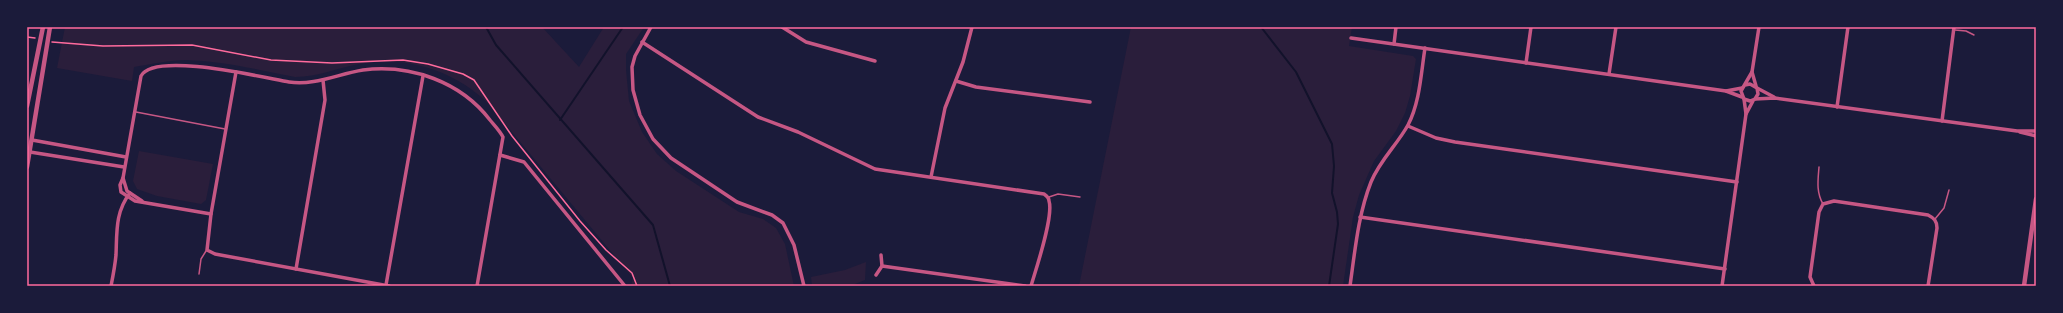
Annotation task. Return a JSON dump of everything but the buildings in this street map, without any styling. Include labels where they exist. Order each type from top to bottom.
[{"type":"street","points":[[27,106],[43,27]]},
{"type":"street","points":[[27,168],[29,141],[50,27]]},
{"type":"street","points":[[651,27],[642,42],[634,61],[633,90],[640,115],[653,139],[671,158],[737,202],[772,215],[782,223],[794,245],[804,286]]},
{"type":"street","points":[[782,27],[806,42],[875,61]]},
{"type":"street","points":[[931,177],[942,120],[956,81],[972,27]]},
{"type":"street","points":[[1394,44],[1396,27]]},
{"type":"street","points":[[1526,63],[1531,27]]},
{"type":"street","points":[[1609,74],[1616,27]]},
{"type":"street","points":[[1722,286],[1746,114],[1743,98],[1744,86],[1752,72],[1759,27]]},
{"type":"street","points":[[1837,107],[1848,27]]},
{"type":"street","points":[[1942,121],[1954,29]]},
{"type":"street","points":[[1351,38],[1726,91],[1743,98],[1754,100],[1775,98],[2017,131],[2036,136]]},
{"type":"street","points":[[642,42],[758,117],[798,132],[875,169],[1035,192],[1047,197],[1050,204],[1047,224],[1031,286]]},
{"type":"street","points":[[1350,286],[1360,217],[1372,180],[1384,158],[1408,126],[1419,91],[1425,48]]},
{"type":"street","points":[[211,214],[142,201],[134,201],[126,197],[120,190],[141,76],[146,70],[189,66],[236,72],[291,82],[323,80],[337,75],[373,69],[391,70],[423,76],[452,86],[464,94],[483,111],[502,137],[477,286]]},
{"type":"street","points":[[236,72],[211,214],[206,247],[208,250],[216,254],[387,286],[423,76]]},
{"type":"street","points":[[1746,114],[1758,94],[1752,72]]},
{"type":"street","points":[[296,269],[325,100],[323,80]]},
{"type":"street","points":[[956,81],[976,86],[1090,102]]},
{"type":"street","points":[[1726,91],[1750,84],[1775,98]]},
{"type":"street","points":[[1408,126],[1436,138],[1455,142],[1737,182]]},
{"type":"street","points":[[2017,131],[2036,131]]},
{"type":"street","points":[[29,141],[126,157]]},
{"type":"street","points":[[78,159],[80,149]]},
{"type":"street","points":[[28,151],[124,167]]},
{"type":"street","points":[[500,155],[523,161],[625,286]]},
{"type":"street","points":[[123,178],[130,193],[142,201]]},
{"type":"street","points":[[111,286],[115,264],[118,214],[126,197],[130,193]]},
{"type":"street","points":[[2024,286],[2036,199]]},
{"type":"street","points":[[1812,285],[1810,277],[1819,212],[1823,204],[1834,201],[1928,215],[1934,220],[1937,228],[1928,286]]},
{"type":"street","points":[[1360,217],[1725,269]]},
{"type":"street","points":[[876,275],[882,266],[881,255]]},
{"type":"street","points":[[882,266],[1025,286]]},
{"type":"lane","points":[[1954,29],[1966,31],[1974,35]]},
{"type":"lane","points":[[134,112],[226,129]]},
{"type":"lane","points":[[1820,167],[1818,188],[1819,198],[1823,204]]},
{"type":"lane","points":[[1934,220],[1944,208],[1949,190]]},
{"type":"lane","points":[[1047,197],[1058,194],[1080,198]]},
{"type":"lane","points":[[199,274],[201,257],[208,250]]},
{"type":"path","points":[[27,37],[38,39]]},
{"type":"path","points":[[50,41],[103,46],[192,45],[271,60],[332,63],[403,60],[428,64],[463,74],[474,80],[512,136],[580,221],[606,250],[632,273],[637,286]]},
{"type":"shaded area","points":[[65,27],[542,27],[579,67],[604,27],[644,27],[626,54],[629,101],[642,132],[657,154],[676,171],[739,212],[763,219],[776,228],[785,244],[794,286],[631,286],[633,278],[487,102],[459,81],[428,68],[394,62],[376,62],[359,64],[312,76],[295,77],[227,64],[180,60],[134,67],[132,81],[57,68]]},
{"type":"shaded area","points":[[1131,27],[1352,27],[1349,46],[1413,56],[1416,59],[1410,96],[1405,113],[1396,131],[1374,161],[1359,195],[1353,217],[1343,286],[1079,286]]},
{"type":"shaded area","points":[[139,151],[213,164],[206,200],[201,204],[157,196],[137,189],[133,181]]},
{"type":"shaded area","points":[[866,262],[865,280],[850,286],[812,286],[811,277],[845,270]]},
{"type":"waterway","points":[[486,27],[496,45],[653,225],[670,286]]},
{"type":"waterway","points":[[560,120],[623,27]]},
{"type":"waterway","points":[[1261,27],[1296,72],[1332,144],[1334,166],[1332,193],[1337,212],[1338,224],[1329,286]]}]
